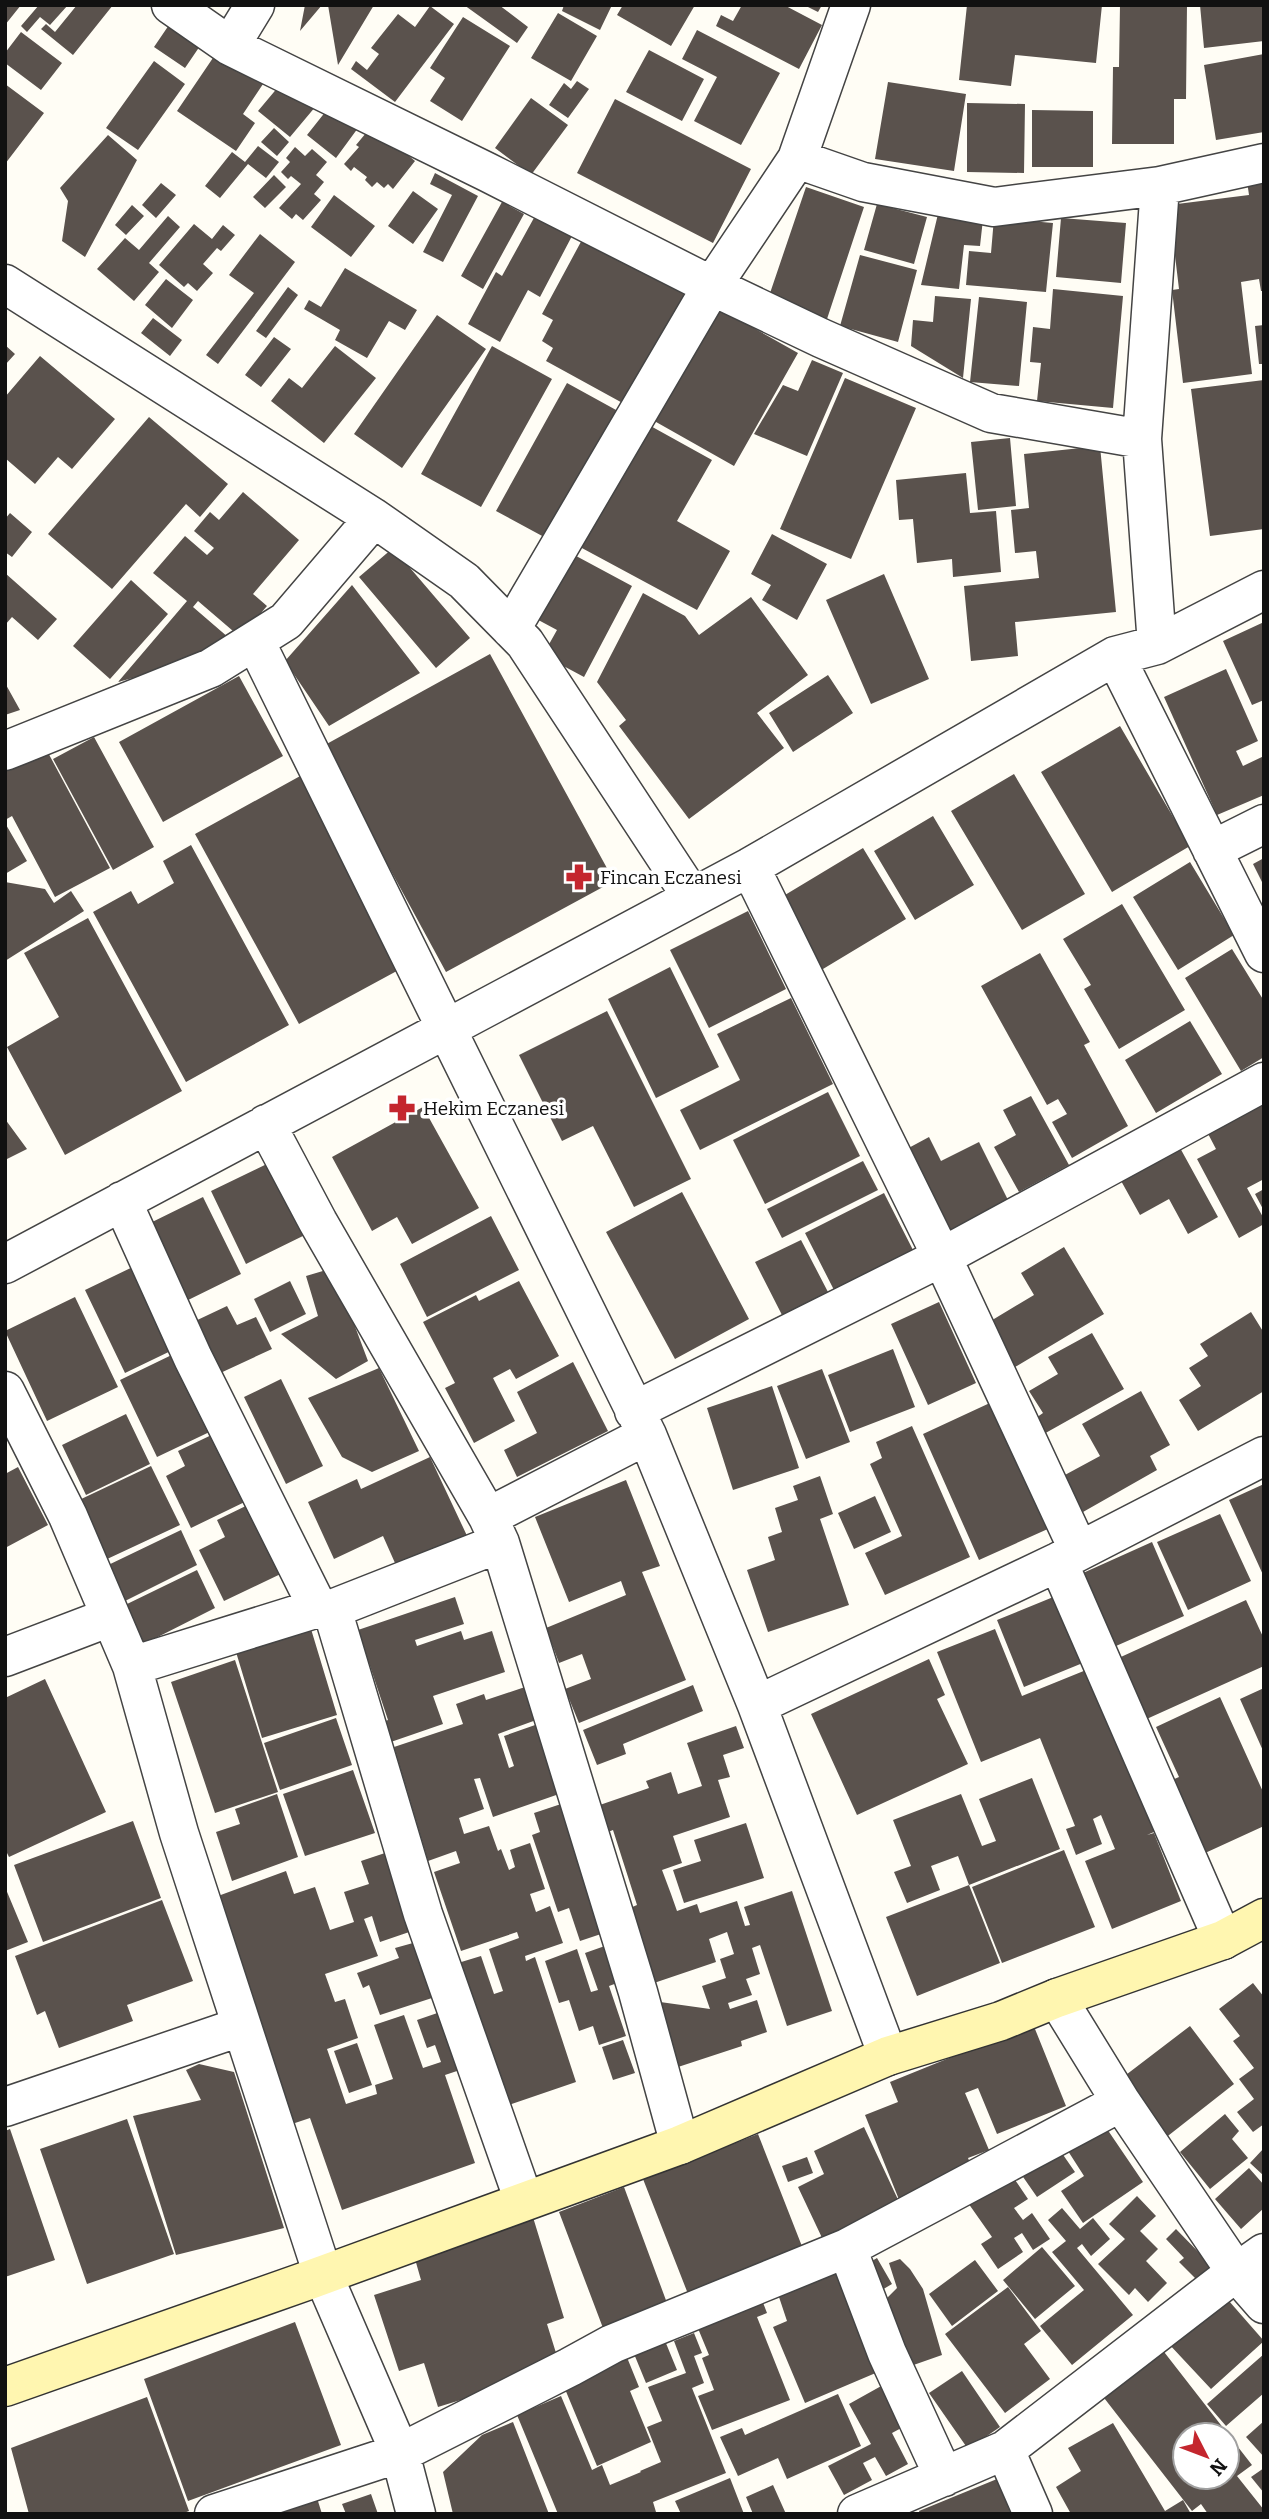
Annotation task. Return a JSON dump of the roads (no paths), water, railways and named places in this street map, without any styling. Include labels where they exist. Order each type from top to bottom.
[{"type":"street","points":[[172,5],[230,46],[712,286],[991,413],[1142,439]]},
{"type":"street","points":[[230,46],[255,5]]},
{"type":"street","points":[[511,628],[712,286],[797,159],[851,5]]},
{"type":"street","points":[[797,159],[863,182],[994,207],[1160,186],[1264,163]]},
{"type":"street","points":[[1157,645],[1142,439],[1160,186]]},
{"type":"street","points":[[5,284],[374,518],[464,580],[525,643],[692,897]]},
{"type":"street","points":[[5,751],[211,668],[286,621],[374,518]]},
{"type":"street","points":[[5,1264],[750,867],[1115,656],[1157,645],[1264,590]]},
{"type":"street","points":[[255,640],[640,1423],[757,1705],[888,2056]]},
{"type":"street","points":[[1115,656],[1264,953]]},
{"type":"street","points":[[1212,850],[1264,824]]},
{"type":"street","points":[[750,867],[942,1257],[1069,1556],[1223,1940]]},
{"type":"street","points":[[132,1665],[325,1609],[494,1530],[640,1423],[1264,1082]]},
{"type":"street","points":[[266,1124],[317,1222],[494,1530],[638,1992],[680,2145]]},
{"type":"street","points":[[122,1200],[193,1358],[325,1609],[423,1914],[524,2202]]},
{"type":"street","points":[[5,1391],[68,1516],[132,1665],[179,1833],[240,2027],[323,2275],[400,2453],[416,2514]]},
{"type":"street","points":[[757,1705],[1069,1556],[1264,1455]]},
{"type":"street","points":[[5,1657],[110,1617]]},
{"type":"street","points":[[5,2387],[680,2145],[888,2056],[1001,2021],[1223,1940],[1264,1918]]},
{"type":"street","points":[[1058,1998],[1121,2102],[1250,2263],[1264,2304]]},
{"type":"street","points":[[5,2108],[240,2027]]},
{"type":"street","points":[[214,2514],[400,2453],[612,2344],[847,2248],[1121,2102]]},
{"type":"street","points":[[847,2248],[887,2353],[944,2477]]},
{"type":"street","points":[[857,2514],[1005,2450],[1250,2263]]},
{"type":"street","points":[[1005,2450],[1034,2514]]},
{"type":"place","name":"Fincan Eczanesi","points":[[579,877]]},
{"type":"place","name":"Hekim Eczanesi","points":[[402,1108]]}]
